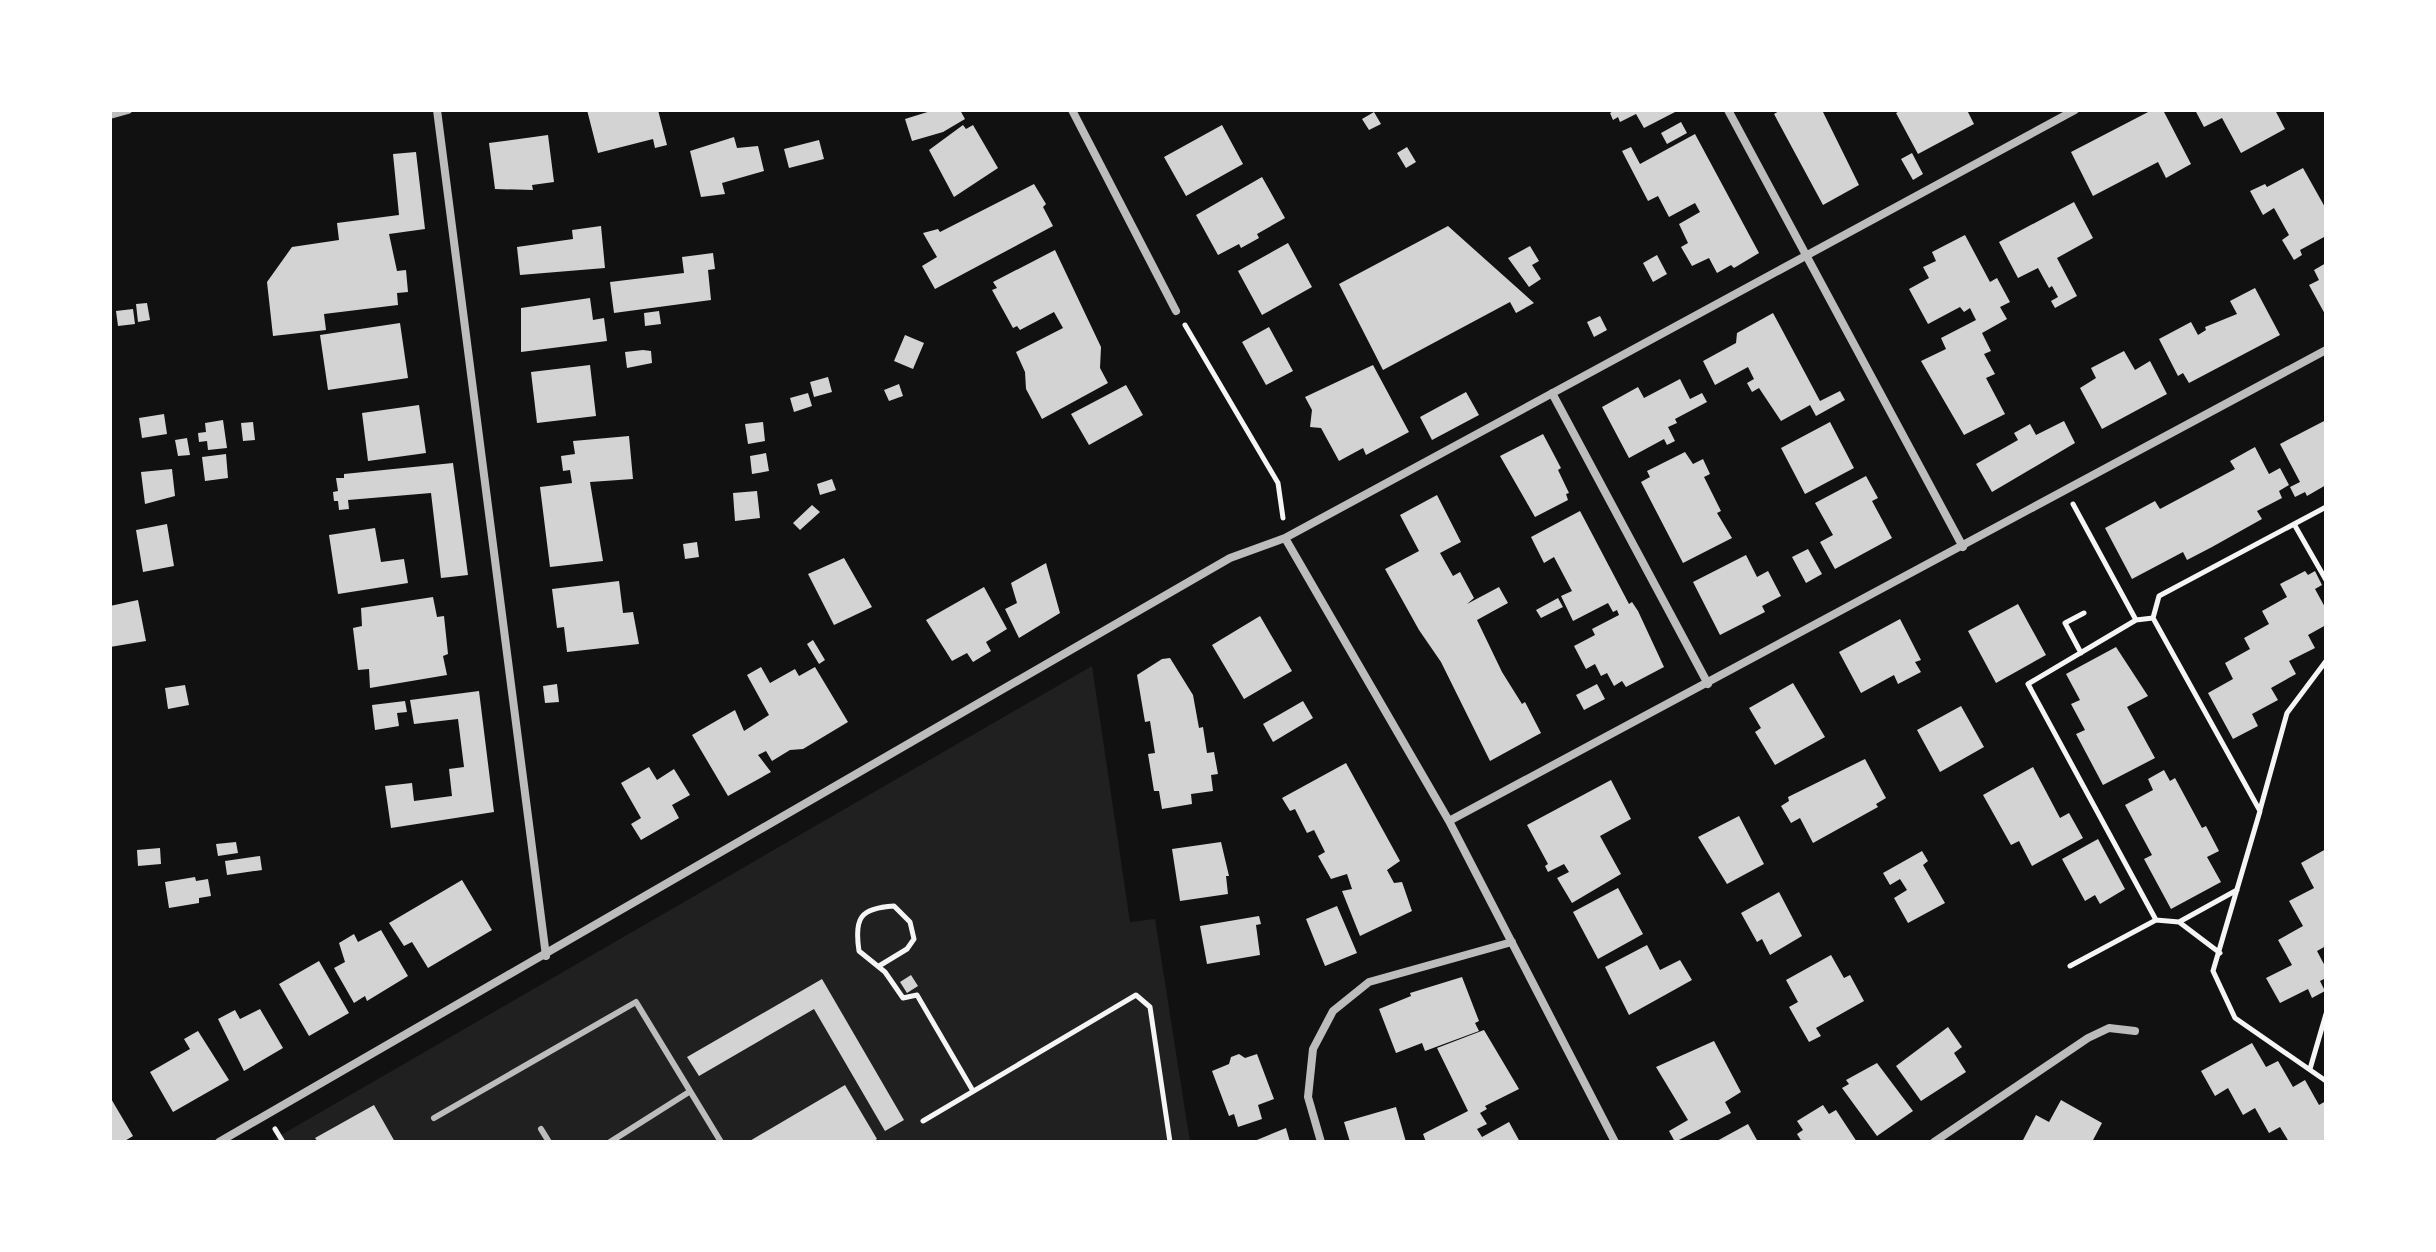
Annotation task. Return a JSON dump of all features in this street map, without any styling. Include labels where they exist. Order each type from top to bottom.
[{"type":"street","points":[[110,115],[128,110]]},
{"type":"street","points":[[437,110],[546,956]]},
{"type":"street","points":[[1072,110],[1176,311]]},
{"type":"street","points":[[1728,110],[1963,547]]},
{"type":"street","points":[[219,1142],[546,956],[1230,558],[1285,538],[2075,110]]},
{"type":"street","points":[[1449,821],[2326,350]]},
{"type":"street","points":[[1552,393],[1708,684]]},
{"type":"street","points":[[1285,538],[1449,821],[1615,1142]]},
{"type":"street","points":[[1321,1142],[1308,1097],[1313,1049],[1333,1011],[1369,982],[1512,942]]},
{"type":"street","points":[[1934,1142],[2088,1038],[2109,1028],[2135,1031]]},
{"type":"lane","points":[[434,1118],[636,1002],[721,1142]]},
{"type":"lane","points":[[610,1142],[689,1092]]},
{"type":"lane","points":[[541,1129],[549,1142]]},
{"type":"path","points":[[1176,311],[1278,483],[1285,538]]},
{"type":"path","points":[[2065,490],[2136,620]]},
{"type":"path","points":[[2260,811],[2153,618],[2159,596],[2326,507]]},
{"type":"path","points":[[2294,524],[2326,580]]},
{"type":"path","points":[[2081,653],[2065,623],[2084,613]]},
{"type":"path","points":[[2153,618],[2136,620],[2028,684],[2156,920]]},
{"type":"path","points":[[2326,661],[2287,713],[2213,971],[2235,1018],[2326,1081]]},
{"type":"path","points":[[2179,922],[2238,890]]},
{"type":"path","points":[[879,966],[907,949],[914,939],[910,922],[894,906],[877,907],[860,917],[856,928],[859,951],[879,966],[903,998],[917,995],[973,1091]]},
{"type":"path","points":[[2070,966],[2156,920],[2179,922],[2220,953]]},
{"type":"path","points":[[923,1121],[1136,995],[1150,1007],[1170,1142]]},
{"type":"path","points":[[2310,1069],[2326,1014]]},
{"type":"shaded area","points":[[1092,666],[1130,922],[1155,919],[1190,1142],[269,1142]]},
{"type":"building","points":[[587,110],[658,110],[667,145],[655,148],[653,139],[598,153]]},
{"type":"building","points":[[934,110],[960,110],[965,119],[943,132],[912,141],[905,119]]},
{"type":"building","points":[[1615,110],[1679,110],[1644,128],[1636,114],[1620,122],[1618,117],[1613,120],[1610,113]]},
{"type":"building","points":[[1781,110],[1822,110],[1859,185],[1823,205],[1774,114]]},
{"type":"building","points":[[1902,110],[1967,110],[1974,124],[1918,154],[1896,113]]},
{"type":"building","points":[[2152,110],[2163,110],[2191,164],[2166,178],[2158,162],[2093,196],[2071,152]]},
{"type":"building","points":[[2195,110],[2275,110],[2285,129],[2241,153],[2222,118],[2204,127]]},
{"type":"building","points":[[1374,112],[1381,124],[1369,130],[1362,119]]},
{"type":"building","points":[[1681,122],[1687,133],[1667,144],[1661,133]]},
{"type":"building","points":[[963,125],[966,129],[973,125],[998,168],[954,197],[929,150]]},
{"type":"building","points":[[1222,125],[1243,164],[1186,196],[1164,157]]},
{"type":"building","points":[[1695,134],[1759,253],[1734,268],[1731,265],[1717,273],[1709,258],[1692,266],[1681,247],[1688,243],[1679,224],[1700,212],[1695,203],[1669,217],[1658,196],[1648,201],[1622,151],[1631,147],[1640,164]]},
{"type":"building","points":[[548,135],[554,182],[532,185],[533,190],[495,189],[489,143]]},
{"type":"building","points":[[734,137],[737,148],[758,146],[764,171],[722,183],[725,194],[701,197],[690,151]]},
{"type":"building","points":[[819,140],[824,159],[789,168],[784,149]]},
{"type":"building","points":[[1407,147],[1416,162],[1406,168],[1397,153]]},
{"type":"building","points":[[416,152],[425,229],[389,234],[397,271],[406,270],[408,292],[397,293],[398,305],[324,314],[326,330],[273,336],[267,282],[292,247],[339,240],[337,223],[399,215],[393,154]]},
{"type":"building","points":[[1912,153],[1923,174],[1913,180],[1901,159]]},
{"type":"building","points":[[2303,168],[2326,209],[2326,236],[2300,250],[2302,255],[2294,260],[2282,240],[2289,235],[2274,208],[2263,215],[2250,191],[2265,184],[2267,187]]},
{"type":"building","points":[[1262,177],[1285,218],[1257,234],[1259,238],[1241,248],[1239,244],[1218,255],[1196,215]]},
{"type":"building","points":[[1034,184],[1046,204],[1043,207],[1053,226],[935,289],[922,266],[937,257],[923,233],[938,229],[940,232]]},
{"type":"building","points":[[2074,202],[2093,238],[2057,258],[2077,296],[2055,308],[2051,301],[2058,297],[2038,268],[2018,278],[1999,242]]},
{"type":"building","points":[[601,226],[605,268],[520,275],[517,247],[573,239],[572,230]]},
{"type":"building","points":[[1448,226],[1534,303],[1516,313],[1510,302],[1383,370],[1339,284]]},
{"type":"building","points":[[1965,235],[1990,282],[1997,278],[2010,302],[2000,307],[2007,319],[1982,333],[1991,351],[1984,354],[1995,374],[1986,378],[2005,414],[1964,435],[1921,361],[1946,349],[1941,338],[1976,320],[1970,308],[1964,312],[1960,307],[1928,324],[1909,289],[1929,278],[1923,267],[1936,261],[1932,252]]},
{"type":"building","points":[[1288,243],[1312,287],[1262,315],[1238,271]]},
{"type":"building","points":[[1530,246],[1539,261],[1532,265],[1541,279],[1529,287],[1508,258]]},
{"type":"building","points":[[1055,250],[1101,347],[1100,368],[1108,383],[1042,419],[1026,389],[1025,372],[1016,352],[1063,328],[1054,312],[1020,330],[1017,326],[1013,328],[992,290],[997,288],[993,282]]},
{"type":"building","points":[[713,253],[715,269],[708,270],[711,300],[614,313],[610,282],[684,273],[682,257]]},
{"type":"building","points":[[1657,255],[1667,274],[1653,282],[1643,263]]},
{"type":"building","points":[[2326,263],[2326,316],[2309,285],[2319,280],[2314,270]]},
{"type":"building","points":[[2255,288],[2280,335],[2189,383],[2183,373],[2178,376],[2159,339],[2191,322],[2198,335],[2206,330],[2205,327],[2237,314],[2230,301]]},
{"type":"building","points":[[590,298],[593,320],[604,318],[607,341],[521,352],[521,308]]},
{"type":"building","points":[[147,303],[150,320],[138,322],[136,304]]},
{"type":"building","points":[[133,309],[135,324],[118,326],[116,311]]},
{"type":"building","points":[[659,311],[661,324],[645,326],[644,313]]},
{"type":"building","points":[[1773,313],[1820,401],[1840,391],[1845,400],[1816,416],[1810,405],[1781,421],[1759,388],[1752,392],[1747,383],[1754,379],[1748,367],[1715,385],[1703,361],[1736,343],[1737,333]]},
{"type":"building","points":[[1600,316],[1607,330],[1594,337],[1587,322]]},
{"type":"building","points":[[400,323],[408,378],[328,390],[320,335]]},
{"type":"building","points":[[1269,327],[1293,371],[1266,385],[1242,342]]},
{"type":"building","points":[[905,335],[924,343],[913,369],[894,361]]},
{"type":"building","points":[[651,351],[652,363],[627,368],[625,352]]},
{"type":"building","points":[[2124,351],[2135,370],[2150,361],[2167,394],[2102,429],[2080,388],[2096,378],[2091,368]]},
{"type":"building","points":[[590,365],[596,416],[537,423],[531,372]]},
{"type":"building","points":[[1373,365],[1409,432],[1366,455],[1363,448],[1339,461],[1321,428],[1310,427],[1312,410],[1305,397]]},
{"type":"building","points":[[828,377],[832,392],[814,397],[810,382]]},
{"type":"building","points":[[1680,379],[1690,399],[1702,393],[1707,402],[1675,419],[1677,423],[1668,427],[1675,441],[1667,445],[1664,439],[1629,458],[1602,407],[1638,387],[1644,398]]},
{"type":"building","points":[[899,384],[903,396],[889,401],[884,390]]},
{"type":"building","points":[[1126,385],[1143,415],[1089,445],[1071,414]]},
{"type":"building","points":[[1466,392],[1479,415],[1432,440],[1420,417]]},
{"type":"building","points":[[808,393],[812,406],[794,412],[790,398]]},
{"type":"building","points":[[419,405],[426,453],[368,461],[362,413]]},
{"type":"building","points":[[164,414],[167,434],[142,438],[139,418]]},
{"type":"building","points":[[223,420],[227,448],[208,450],[207,441],[199,442],[198,433],[206,432],[205,423]]},
{"type":"building","points":[[2326,420],[2326,485],[2307,496],[2305,492],[2295,497],[2290,487],[2300,482],[2280,444]]},
{"type":"building","points":[[2064,421],[2075,443],[1992,492],[1976,464],[2018,440],[2014,433],[2030,424],[2036,435]]},
{"type":"building","points":[[253,422],[255,440],[243,441],[241,423]]},
{"type":"building","points":[[763,422],[765,441],[748,444],[745,424]]},
{"type":"building","points":[[1830,422],[1854,468],[1805,494],[1781,448]]},
{"type":"building","points":[[1543,434],[1561,468],[1558,470],[1569,493],[1566,494],[1568,500],[1535,517],[1500,456]]},
{"type":"building","points":[[629,436],[633,479],[590,482],[603,561],[550,567],[540,487],[572,483],[570,470],[563,471],[561,456],[575,454],[573,441]]},
{"type":"building","points":[[187,438],[190,455],[178,456],[175,440]]},
{"type":"building","points":[[2255,447],[2269,474],[2280,468],[2289,485],[2279,491],[2282,498],[2257,511],[2262,519],[2212,547],[2187,560],[2183,552],[2132,579],[2105,528],[2155,501],[2160,509],[2235,469],[2230,461]]},
{"type":"building","points":[[1685,452],[1693,464],[1703,459],[1710,474],[1704,477],[1721,511],[1717,513],[1732,538],[1683,563],[1641,482],[1650,477],[1647,471]]},
{"type":"building","points":[[766,453],[769,471],[752,474],[750,456]]},
{"type":"building","points":[[226,454],[228,478],[205,481],[202,457]]},
{"type":"building","points":[[453,463],[468,575],[441,578],[431,493],[348,500],[349,509],[339,510],[338,501],[334,501],[333,492],[338,491],[336,478],[344,478],[344,474]]},
{"type":"building","points":[[172,469],[175,496],[145,504],[141,472]]},
{"type":"building","points":[[1866,476],[1878,498],[1872,501],[1892,538],[1835,569],[1820,542],[1833,535],[1815,503]]},
{"type":"building","points":[[832,479],[836,490],[820,495],[817,484]]},
{"type":"building","points":[[757,491],[760,518],[735,521],[733,493]]},
{"type":"building","points":[[1437,495],[1461,542],[1440,553],[1453,576],[1460,572],[1474,598],[1467,604],[1499,587],[1508,603],[1477,620],[1502,672],[1522,704],[1525,702],[1541,733],[1490,761],[1441,662],[1385,569],[1419,551],[1400,515]]},
{"type":"building","points":[[812,505],[820,512],[800,530],[793,523]]},
{"type":"building","points":[[1580,511],[1629,604],[1632,602],[1638,611],[1664,667],[1626,687],[1622,681],[1614,686],[1607,673],[1601,676],[1595,664],[1586,669],[1574,646],[1595,635],[1592,629],[1619,615],[1617,610],[1613,612],[1608,603],[1573,621],[1561,596],[1572,591],[1554,557],[1544,563],[1531,537]]},
{"type":"building","points":[[167,524],[174,566],[143,572],[136,530]]},
{"type":"building","points":[[375,528],[381,562],[404,559],[408,583],[338,594],[329,535]]},
{"type":"building","points":[[697,542],[699,557],[685,559],[683,544]]},
{"type":"building","points":[[1808,549],[1822,574],[1806,583],[1792,557]]},
{"type":"building","points":[[1746,555],[1757,577],[1768,571],[1781,596],[1762,606],[1765,612],[1720,635],[1693,582]]},
{"type":"building","points":[[844,558],[872,607],[834,625],[808,574]]},
{"type":"building","points":[[1046,563],[1060,613],[1019,638],[1005,609],[1017,603],[1011,583]]},
{"type":"building","points":[[2305,571],[2308,575],[2315,571],[2322,585],[2315,589],[2326,609],[2326,625],[2308,635],[2315,648],[2289,661],[2296,674],[2271,688],[2278,700],[2252,714],[2258,726],[2233,739],[2208,693],[2233,679],[2225,663],[2250,649],[2244,638],[2269,624],[2262,611],[2287,597],[2280,584]]},
{"type":"building","points":[[619,581],[623,613],[633,612],[639,644],[567,652],[564,627],[557,628],[552,589]]},
{"type":"building","points":[[984,587],[1007,629],[986,642],[991,651],[973,662],[967,653],[952,661],[926,620]]},
{"type":"building","points":[[433,597],[437,617],[444,616],[448,654],[443,656],[447,675],[370,688],[369,669],[358,670],[353,628],[362,626],[361,608]]},
{"type":"building","points":[[1558,598],[1563,607],[1541,618],[1536,610]]},
{"type":"building","points":[[138,600],[146,641],[110,647],[110,606]]},
{"type":"building","points":[[2018,604],[2046,655],[1996,683],[1968,631]]},
{"type":"building","points":[[1260,616],[1292,671],[1244,699],[1212,645]]},
{"type":"building","points":[[1900,619],[1921,660],[1915,662],[1921,672],[1898,684],[1894,675],[1861,693],[1839,652]]},
{"type":"building","points":[[813,640],[825,660],[819,664],[807,644]]},
{"type":"building","points":[[2116,647],[2148,696],[2127,707],[2155,758],[2103,785],[2076,734],[2085,730],[2071,704],[2080,700],[2066,674]]},
{"type":"building","points":[[1170,658],[1193,695],[1199,728],[1203,727],[1207,753],[1214,752],[1218,774],[1211,775],[1213,791],[1191,794],[1192,804],[1162,809],[1159,791],[1154,791],[1148,754],[1155,753],[1150,721],[1145,722],[1137,675],[1162,659]]},
{"type":"building","points":[[761,667],[770,683],[795,669],[799,676],[815,667],[848,722],[803,749],[790,750],[772,761],[766,751],[758,755],[771,772],[728,796],[692,735],[735,710],[744,731],[769,715],[747,675]]},
{"type":"building","points":[[1793,683],[1825,737],[1775,765],[1755,732],[1761,728],[1749,708]]},
{"type":"building","points":[[557,684],[559,702],[545,703],[543,686]]},
{"type":"building","points":[[1597,684],[1605,699],[1584,710],[1576,695]]},
{"type":"building","points":[[185,685],[189,705],[168,709],[165,688]]},
{"type":"building","points":[[479,691],[494,812],[391,828],[385,786],[412,783],[414,801],[452,796],[449,769],[464,767],[458,719],[414,724],[410,700]]},
{"type":"building","points":[[405,701],[407,712],[397,713],[399,726],[375,730],[372,705]]},
{"type":"building","points":[[1303,701],[1313,718],[1273,742],[1263,724]]},
{"type":"building","points":[[1961,706],[1984,747],[1940,772],[1917,730]]},
{"type":"building","points":[[1865,759],[1886,798],[1876,804],[1878,807],[1813,843],[1800,818],[1791,823],[1781,806],[1789,801],[1788,797]]},
{"type":"building","points":[[1346,763],[1400,861],[1387,870],[1394,883],[1402,882],[1412,911],[1360,936],[1342,891],[1352,889],[1347,874],[1331,879],[1318,856],[1325,852],[1314,830],[1307,833],[1295,809],[1290,811],[1282,798]]},
{"type":"building","points":[[649,767],[657,780],[674,769],[690,795],[672,805],[679,818],[641,840],[631,824],[641,818],[621,783]]},
{"type":"building","points":[[2033,767],[2060,818],[2069,813],[2083,838],[2032,866],[2019,841],[2011,845],[1983,795]]},
{"type":"building","points":[[2164,770],[2170,781],[2175,778],[2202,828],[2206,826],[2219,851],[2207,857],[2221,882],[2171,909],[2144,859],[2152,855],[2125,805],[2153,790],[2148,779]]},
{"type":"building","points":[[1611,780],[1631,819],[1600,836],[1621,874],[1572,903],[1557,878],[1569,872],[1564,864],[1548,872],[1545,866],[1548,864],[1527,825]]},
{"type":"building","points":[[1739,816],[1764,864],[1727,884],[1698,837]]},
{"type":"building","points":[[2098,839],[2125,889],[2100,904],[2095,895],[2085,901],[2062,859]]},
{"type":"building","points":[[236,842],[238,853],[218,856],[216,844]]},
{"type":"building","points":[[1221,842],[1229,876],[1226,876],[1228,894],[1180,901],[1172,849]]},
{"type":"building","points":[[160,848],[161,864],[138,866],[137,850]]},
{"type":"building","points":[[2326,849],[2326,946],[2317,951],[2326,968],[2326,978],[2320,981],[2325,991],[2312,998],[2308,989],[2280,1003],[2266,978],[2292,965],[2278,940],[2303,926],[2289,901],[2314,888],[2301,863]]},
{"type":"building","points":[[1922,851],[1928,861],[1923,865],[1945,903],[1908,923],[1894,898],[1907,890],[1900,879],[1890,885],[1883,873]]},
{"type":"building","points":[[260,856],[262,870],[227,875],[225,861]]},
{"type":"building","points":[[195,877],[196,881],[208,879],[211,896],[199,898],[199,903],[169,908],[165,882]]},
{"type":"building","points":[[462,880],[492,930],[428,968],[412,942],[404,946],[389,923]]},
{"type":"building","points":[[1618,888],[1643,934],[1598,959],[1573,912]]},
{"type":"building","points":[[1779,892],[1802,936],[1770,955],[1762,939],[1757,942],[1741,913]]},
{"type":"building","points":[[1337,906],[1357,953],[1325,966],[1306,919]]},
{"type":"building","points":[[1259,916],[1261,924],[1256,925],[1260,955],[1207,964],[1200,926]]},
{"type":"building","points":[[381,930],[408,976],[367,1001],[365,996],[354,1003],[334,968],[345,962],[339,943],[354,934],[358,942]]},
{"type":"building","points":[[1647,945],[1660,970],[1680,960],[1692,980],[1629,1015],[1605,967]]},
{"type":"building","points":[[1831,955],[1844,978],[1850,975],[1864,1001],[1816,1028],[1821,1036],[1809,1042],[1789,1007],[1798,1002],[1786,980]]},
{"type":"building","points":[[319,961],[349,1013],[309,1036],[279,984]]},
{"type":"building","points":[[911,975],[918,986],[907,993],[900,982]]},
{"type":"building","points":[[1462,977],[1479,1021],[1475,1023],[1479,1031],[1425,1051],[1422,1043],[1396,1053],[1379,1009],[1411,996],[1410,993]]},
{"type":"building","points":[[822,979],[904,1120],[885,1131],[814,1009],[699,1076],[687,1057]]},
{"type":"building","points":[[260,1009],[283,1048],[244,1071],[218,1019],[235,1010],[240,1019]]},
{"type":"building","points":[[1948,1027],[1962,1047],[1954,1053],[1966,1072],[1921,1101],[1896,1066]]},
{"type":"building","points":[[1484,1030],[1519,1089],[1485,1106],[1487,1109],[1480,1113],[1487,1124],[1477,1129],[1482,1137],[1509,1122],[1520,1142],[1426,1142],[1423,1134],[1468,1111],[1437,1048]]},
{"type":"building","points":[[198,1031],[229,1080],[173,1112],[150,1072],[190,1049],[184,1039]]},
{"type":"building","points":[[1714,1041],[1741,1092],[1725,1102],[1731,1113],[1675,1142],[1669,1131],[1688,1120],[1656,1067]]},
{"type":"building","points":[[2252,1043],[2266,1067],[2278,1061],[2293,1087],[2305,1080],[2319,1105],[2326,1101],[2326,1142],[2289,1142],[2280,1127],[2269,1133],[2255,1108],[2243,1115],[2228,1088],[2215,1096],[2201,1071]]},
{"type":"building","points":[[1239,1054],[1245,1058],[1257,1054],[1274,1099],[1258,1105],[1262,1119],[1238,1127],[1234,1114],[1229,1116],[1212,1071],[1229,1064],[1231,1057]]},
{"type":"building","points":[[1877,1063],[1913,1111],[1877,1136],[1842,1088],[1849,1084],[1846,1080]]},
{"type":"building","points":[[845,1085],[877,1139],[872,1142],[748,1142]]},
{"type":"building","points":[[110,1097],[133,1136],[123,1142],[110,1142]]},
{"type":"building","points":[[2061,1100],[2102,1123],[2092,1142],[2022,1142],[2036,1115],[2049,1122]]},
{"type":"building","points":[[374,1105],[395,1142],[318,1142],[315,1138]]},
{"type":"building","points":[[1823,1105],[1829,1114],[1836,1110],[1857,1142],[1802,1142],[1797,1134],[1803,1130],[1797,1121]]},
{"type":"building","points":[[1396,1107],[1406,1142],[1350,1142],[1344,1122]]},
{"type":"building","points":[[1748,1124],[1758,1142],[1715,1142]]},
{"type":"building","points":[[1286,1128],[1290,1142],[1252,1142]]}]
